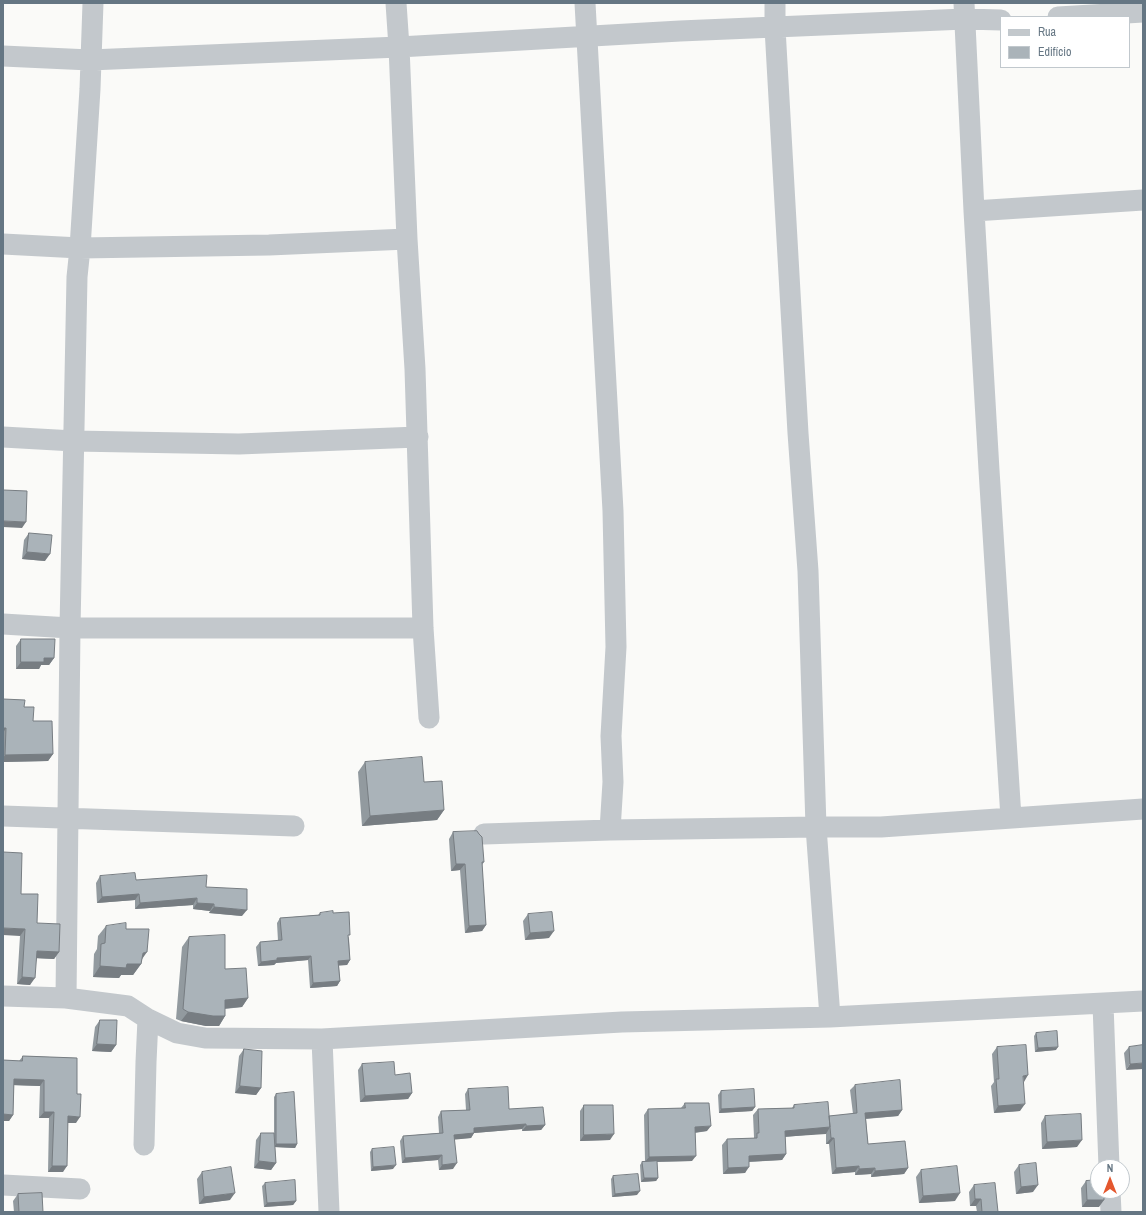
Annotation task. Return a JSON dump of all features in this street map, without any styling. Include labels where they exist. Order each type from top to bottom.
[{"type":"street","points":[[66,998],[70,628],[77,277],[90,89],[92,3]]},
{"type":"street","points":[[396,3],[407,239],[415,370],[423,628],[429,718]]},
{"type":"street","points":[[585,3],[614,511],[616,647],[611,736],[613,782],[610,830]]},
{"type":"street","points":[[775,3],[775,28],[798,426],[808,571],[816,827],[830,1017]]},
{"type":"street","points":[[3,56],[90,60],[399,47],[587,36],[775,28],[965,11],[1000,20]]},
{"type":"street","points":[[965,11],[988,462],[1011,818]]},
{"type":"street","points":[[1075,16],[1143,12]]},
{"type":"street","points":[[974,211],[1143,200]]},
{"type":"street","points":[[3,244],[80,248],[269,245],[407,239]]},
{"type":"street","points":[[3,438],[239,444],[418,437]]},
{"type":"street","points":[[3,624],[70,628],[423,628]]},
{"type":"street","points":[[484,834],[610,830],[881,827],[1143,809]]},
{"type":"street","points":[[3,816],[294,826]]},
{"type":"street","points":[[3,996],[66,998],[128,1006],[148,1019],[177,1033],[205,1038],[322,1040],[622,1022],[830,1017],[1143,1001]]},
{"type":"street","points":[[1103,1004],[1109,1159]]},
{"type":"street","points":[[144,1145],[148,1019]]},
{"type":"street","points":[[322,1040],[329,1212]]},
{"type":"street","points":[[3,1185],[80,1189]]},
{"type":"street","points":[[1110,1199],[1111,1212]]},
{"type":"building","points":[[3,490],[27,491],[26,522],[3,521]]},
{"type":"building","points":[[29,533],[52,535],[50,554],[27,552]]},
{"type":"building","points":[[21,639],[55,639],[54,658],[44,658],[44,662],[21,662]]},
{"type":"building","points":[[3,699],[25,700],[24,707],[34,707],[33,721],[52,721],[53,754],[5,755],[6,728],[3,728]]},
{"type":"building","points":[[422,757],[424,782],[442,781],[444,810],[370,816],[365,762]]},
{"type":"building","points":[[477,831],[482,837],[486,925],[469,926],[465,864],[456,864],[453,832]]},
{"type":"building","points":[[3,852],[22,853],[21,894],[38,894],[37,923],[60,924],[59,952],[37,951],[35,978],[22,977],[25,929],[3,928]]},
{"type":"building","points":[[135,873],[136,880],[207,875],[206,887],[247,889],[247,910],[214,907],[214,904],[197,903],[197,898],[140,903],[139,894],[102,897],[100,876]]},
{"type":"building","points":[[333,911],[333,913],[349,912],[350,935],[348,935],[350,960],[338,961],[340,981],[313,983],[311,956],[277,958],[277,960],[261,962],[260,942],[282,940],[280,918],[320,915],[320,913]]},
{"type":"building","points":[[552,912],[554,931],[530,933],[528,914]]},
{"type":"building","points":[[126,923],[126,929],[149,929],[147,952],[143,953],[141,964],[127,964],[126,968],[100,966],[101,944],[105,943],[106,926]]},
{"type":"building","points":[[225,935],[225,969],[246,968],[248,998],[225,1000],[225,1016],[213,1016],[188,1012],[183,1009],[189,937]]},
{"type":"building","points":[[100,1020],[117,1020],[116,1045],[97,1044]]},
{"type":"building","points":[[1057,1031],[1058,1047],[1038,1048],[1036,1033]]},
{"type":"building","points":[[1026,1045],[1028,1075],[1023,1076],[1025,1104],[998,1106],[996,1079],[999,1079],[997,1047]]},
{"type":"building","points":[[1143,1045],[1143,1063],[1130,1064],[1129,1047]]},
{"type":"building","points":[[244,1049],[262,1051],[261,1088],[240,1086]]},
{"type":"building","points":[[23,1056],[77,1058],[77,1094],[81,1094],[80,1117],[68,1116],[67,1166],[52,1166],[54,1112],[44,1112],[44,1080],[14,1079],[13,1115],[3,1114],[3,1060],[22,1061]]},
{"type":"building","points":[[394,1062],[395,1075],[410,1073],[412,1093],[365,1096],[362,1064]]},
{"type":"building","points":[[900,1080],[902,1110],[865,1113],[868,1144],[905,1141],[908,1168],[875,1171],[875,1168],[859,1169],[859,1166],[836,1168],[834,1138],[831,1138],[829,1116],[857,1113],[855,1085]]},
{"type":"building","points":[[508,1087],[509,1109],[543,1107],[545,1125],[526,1126],[526,1124],[474,1128],[474,1133],[454,1135],[457,1163],[442,1165],[442,1155],[405,1158],[403,1136],[443,1133],[441,1111],[470,1110],[468,1089]]},
{"type":"building","points":[[754,1089],[755,1107],[721,1109],[721,1091]]},
{"type":"building","points":[[294,1092],[297,1144],[276,1144],[276,1094]]},
{"type":"building","points":[[828,1102],[830,1127],[785,1131],[786,1154],[749,1156],[749,1167],[728,1168],[727,1139],[757,1138],[757,1133],[759,1133],[758,1109],[794,1108],[794,1105]]},
{"type":"building","points":[[685,1103],[709,1103],[711,1126],[695,1127],[696,1156],[649,1157],[648,1109],[685,1108]]},
{"type":"building","points":[[584,1105],[613,1105],[614,1134],[584,1135]]},
{"type":"building","points":[[1081,1114],[1082,1140],[1047,1142],[1045,1116]]},
{"type":"building","points":[[261,1133],[274,1133],[276,1163],[259,1161]]},
{"type":"building","points":[[394,1147],[396,1165],[373,1167],[372,1149]]},
{"type":"building","points":[[657,1161],[658,1178],[644,1178],[642,1162]]},
{"type":"building","points":[[1036,1163],[1038,1185],[1021,1187],[1019,1165]]},
{"type":"building","points":[[957,1166],[960,1193],[923,1196],[921,1170]]},
{"type":"building","points":[[231,1167],[235,1193],[204,1197],[202,1172]]},
{"type":"building","points":[[638,1174],[640,1191],[615,1194],[613,1176]]},
{"type":"building","points":[[295,1180],[296,1201],[267,1203],[265,1183]]},
{"type":"building","points":[[1086,1181],[1090,1181],[1090,1199],[1104,1200],[1087,1200]]},
{"type":"building","points":[[995,1183],[998,1212],[982,1212],[981,1199],[975,1199],[974,1185]]},
{"type":"building","points":[[42,1193],[43,1212],[19,1212],[18,1194]]}]
